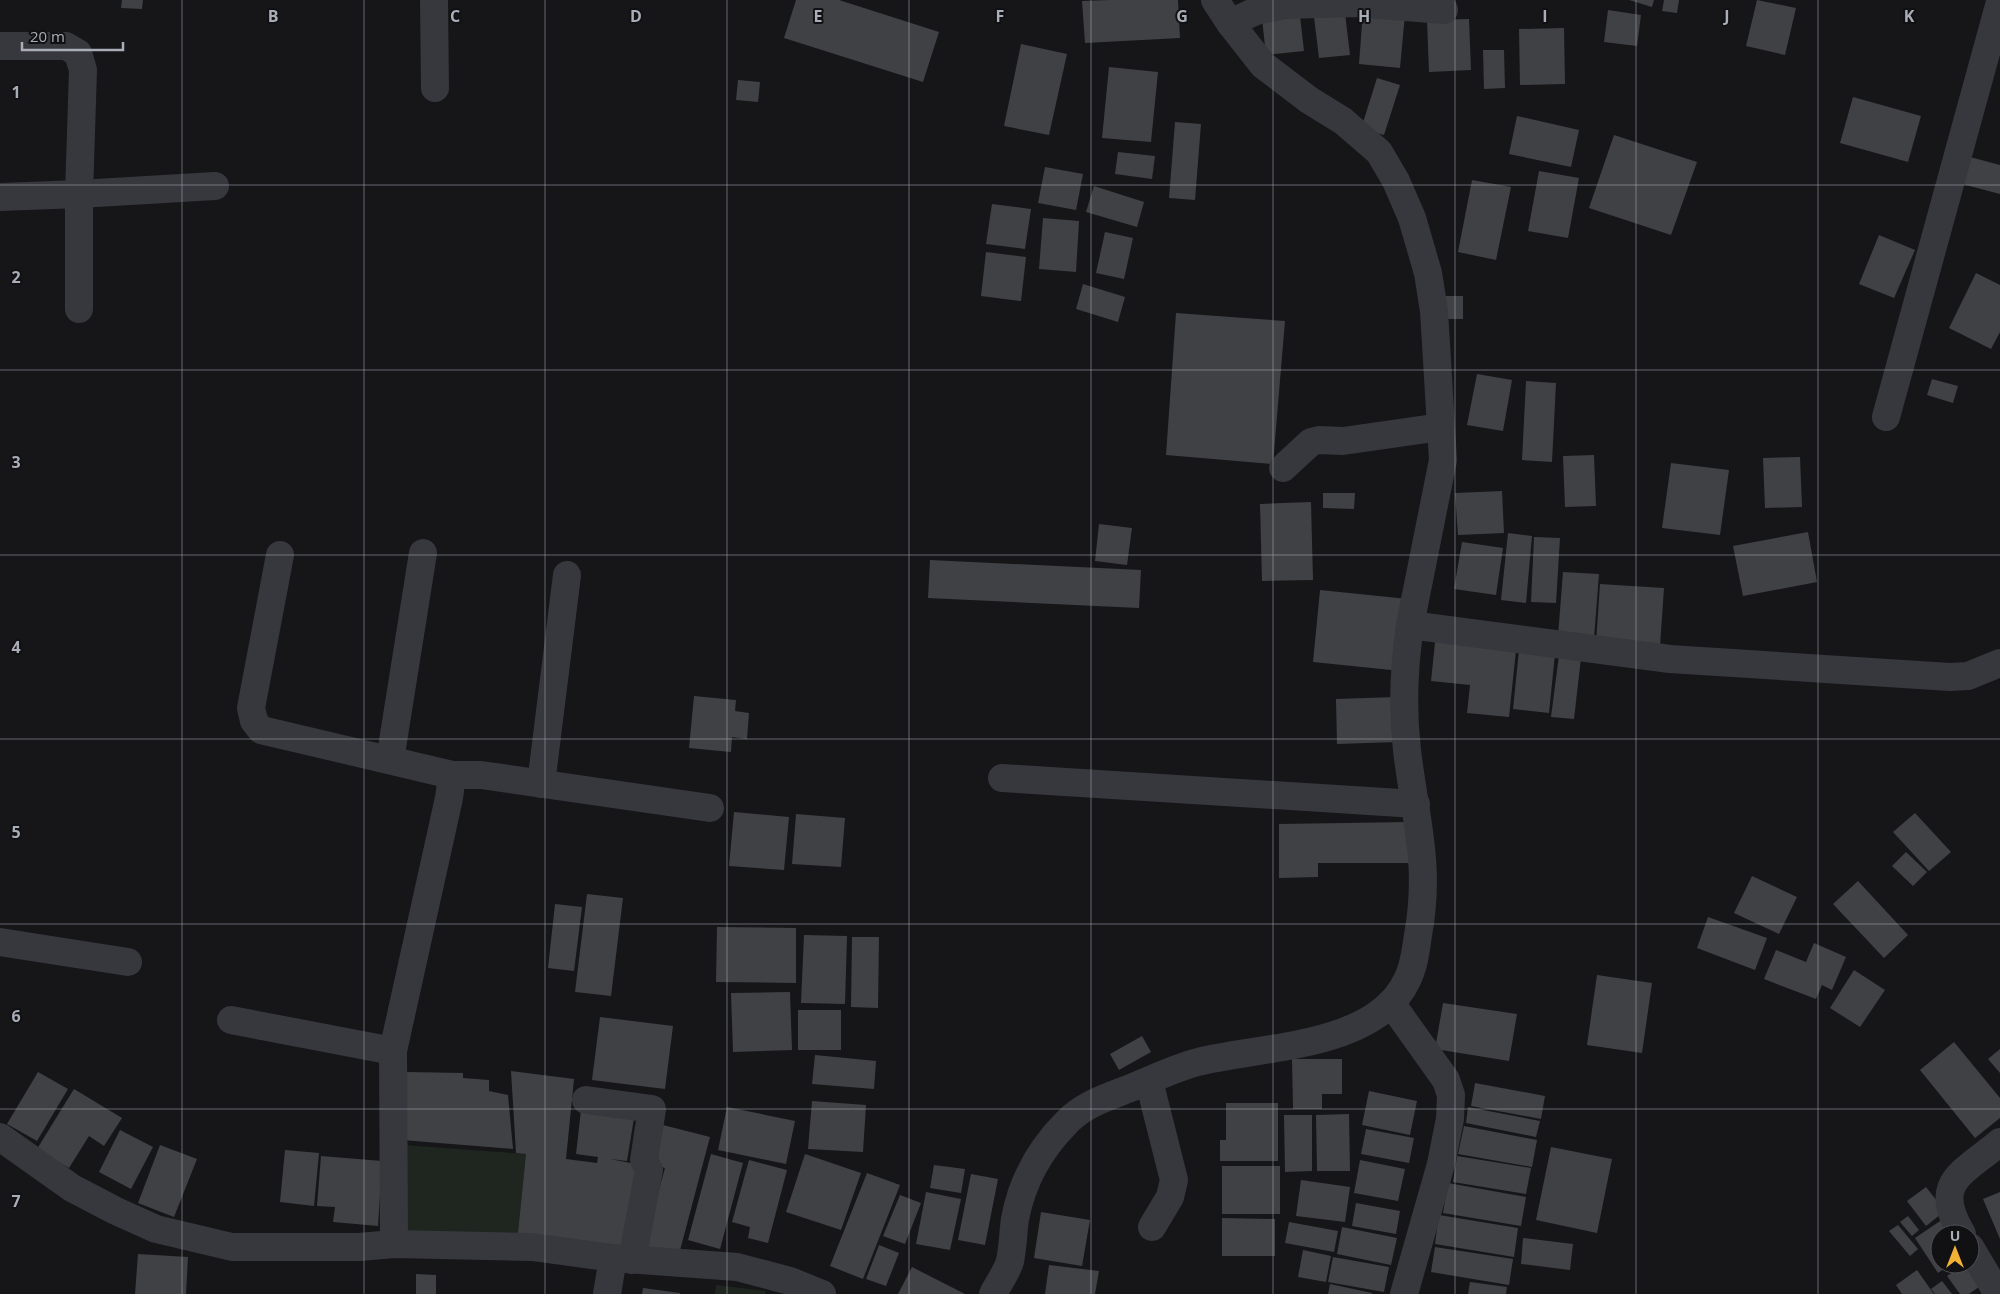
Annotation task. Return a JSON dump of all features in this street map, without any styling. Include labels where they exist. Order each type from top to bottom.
[{"type":"street","points":[[434,0],[435,88]]},
{"type":"street","points":[[993,1294],[1009,1262],[1016,1217],[1027,1178],[1044,1147],[1069,1119],[1092,1105],[1196,1062],[1327,1038],[1360,1026],[1391,1003],[1407,980],[1422,912],[1425,873],[1407,751],[1404,709],[1406,652],[1410,625],[1443,460],[1437,354],[1428,273],[1412,218],[1396,181],[1379,152],[1343,121],[1263,65],[1230,23],[1215,0]]},
{"type":"street","points":[[1886,417],[1994,44],[2000,2]]},
{"type":"street","points":[[1230,23],[1256,11],[1285,5],[1354,3],[1444,10]]},
{"type":"street","points":[[0,46],[66,46],[78,53],[83,70],[79,309]]},
{"type":"street","points":[[0,197],[214,186]]},
{"type":"street","points":[[1284,468],[1311,442],[1319,440],[1343,441],[1441,427]]},
{"type":"street","points":[[390,760],[422,553]]},
{"type":"street","points":[[280,554],[251,708],[254,721],[261,730],[452,775],[481,775],[710,808]]},
{"type":"street","points":[[541,784],[567,575]]},
{"type":"street","points":[[1410,625],[1670,659],[1950,677],[1968,676],[2000,663]]},
{"type":"street","points":[[394,1244],[393,1051],[449,798],[452,775]]},
{"type":"street","points":[[1002,778],[1416,804]]},
{"type":"street","points":[[0,942],[128,962]]},
{"type":"street","points":[[1391,1003],[1446,1080],[1450,1095],[1450,1119],[1441,1164],[1404,1294]]},
{"type":"street","points":[[231,1020],[393,1051]]},
{"type":"street","points":[[1149,1081],[1174,1180],[1170,1197],[1152,1227]]},
{"type":"street","points":[[586,1100],[652,1109],[644,1160],[649,1170],[623,1259],[607,1294]]},
{"type":"street","points":[[0,1137],[72,1188],[156,1229],[232,1247],[359,1247],[394,1244],[532,1247],[623,1259],[737,1267],[790,1281],[822,1294]]},
{"type":"street","points":[[1956,1224],[1952,1217],[1948,1200],[1952,1183],[2000,1142]]},
{"type":"street","points":[[1980,1264],[1998,1294]]},
{"type":"shaded area","points":[[403,1145],[526,1154],[517,1242],[405,1239]]},
{"type":"shaded area","points":[[716,1285],[766,1291],[765,1294],[715,1294]]},
{"type":"building","points":[[122,0],[143,0],[142,9],[121,8]]},
{"type":"building","points":[[796,0],[839,0],[939,32],[923,82],[784,38]]},
{"type":"building","points":[[1178,0],[1180,38],[1085,43],[1082,1]]},
{"type":"building","points":[[1629,0],[1654,0],[1652,7]]},
{"type":"building","points":[[1664,0],[1679,0],[1677,13],[1662,11]]},
{"type":"building","points":[[1757,0],[1796,8],[1785,55],[1746,46]]},
{"type":"building","points":[[1608,10],[1641,15],[1637,46],[1604,42]]},
{"type":"building","points":[[1363,11],[1405,14],[1400,68],[1359,64]]},
{"type":"building","points":[[1345,13],[1350,55],[1319,58],[1314,17]]},
{"type":"building","points":[[1300,16],[1304,51],[1266,55],[1262,19]]},
{"type":"building","points":[[1469,19],[1471,70],[1429,72],[1427,20]]},
{"type":"building","points":[[1564,28],[1565,84],[1520,85],[1519,29]]},
{"type":"building","points":[[1021,44],[1067,54],[1049,135],[1004,126]]},
{"type":"building","points":[[1483,50],[1504,50],[1505,88],[1484,89]]},
{"type":"building","points":[[1109,67],[1158,72],[1151,142],[1102,138]]},
{"type":"building","points":[[1377,78],[1400,85],[1384,135],[1361,129]]},
{"type":"building","points":[[738,80],[760,82],[758,102],[736,100]]},
{"type":"building","points":[[1853,97],[1921,116],[1908,162],[1840,143]]},
{"type":"building","points":[[1517,116],[1579,130],[1571,167],[1509,154]]},
{"type":"building","points":[[1175,122],[1201,124],[1195,200],[1169,198]]},
{"type":"building","points":[[1614,135],[1697,162],[1671,235],[1589,208]]},
{"type":"building","points":[[1118,152],[1155,156],[1152,179],[1115,174]]},
{"type":"building","points":[[1970,157],[2000,165],[2000,194],[1962,184]]},
{"type":"building","points":[[1045,167],[1083,174],[1076,210],[1038,203]]},
{"type":"building","points":[[1539,171],[1579,178],[1568,238],[1528,231]]},
{"type":"building","points":[[1472,180],[1511,187],[1496,260],[1458,252]]},
{"type":"building","points":[[1094,186],[1144,202],[1137,227],[1086,212]]},
{"type":"building","points":[[992,204],[1031,209],[1025,249],[986,244]]},
{"type":"building","points":[[1043,218],[1079,221],[1076,272],[1039,269]]},
{"type":"building","points":[[1105,232],[1133,238],[1124,279],[1096,273]]},
{"type":"building","points":[[1879,235],[1915,250],[1894,298],[1859,284]]},
{"type":"building","points":[[986,252],[1026,257],[1021,301],[981,296]]},
{"type":"building","points":[[1976,273],[2000,285],[2000,332],[1991,349],[1949,328]]},
{"type":"building","points":[[1083,284],[1125,297],[1118,322],[1076,309]]},
{"type":"building","points":[[1440,296],[1463,296],[1463,319],[1440,319]]},
{"type":"building","points":[[1176,313],[1285,321],[1273,464],[1166,455]]},
{"type":"building","points":[[1477,374],[1512,380],[1503,431],[1467,425]]},
{"type":"building","points":[[1932,379],[1958,386],[1953,403],[1927,395]]},
{"type":"building","points":[[1526,381],[1556,383],[1552,462],[1522,460]]},
{"type":"building","points":[[1594,455],[1596,506],[1565,507],[1563,456]]},
{"type":"building","points":[[1800,457],[1802,507],[1765,508],[1763,458]]},
{"type":"building","points":[[1671,463],[1729,470],[1720,535],[1662,528]]},
{"type":"building","points":[[1502,491],[1504,533],[1458,535],[1455,493]]},
{"type":"building","points":[[1323,493],[1355,493],[1354,509],[1323,508]]},
{"type":"building","points":[[1311,502],[1313,580],[1262,581],[1260,504]]},
{"type":"building","points":[[1099,524],[1132,528],[1127,565],[1095,561]]},
{"type":"building","points":[[1808,532],[1817,582],[1743,596],[1733,546]]},
{"type":"building","points":[[1508,533],[1532,536],[1526,603],[1501,600]]},
{"type":"building","points":[[1534,537],[1560,538],[1556,603],[1531,602]]},
{"type":"building","points":[[1462,542],[1503,548],[1496,595],[1454,589]]},
{"type":"building","points":[[930,560],[1141,570],[1139,608],[928,598]]},
{"type":"building","points":[[1563,572],[1599,574],[1594,638],[1558,636]]},
{"type":"building","points":[[1600,584],[1664,588],[1660,646],[1596,643]]},
{"type":"building","points":[[1320,590],[1408,599],[1401,671],[1313,662]]},
{"type":"building","points":[[1436,633],[1517,641],[1509,717],[1467,713],[1470,685],[1431,681]]},
{"type":"building","points":[[1519,650],[1555,654],[1549,713],[1513,709]]},
{"type":"building","points":[[1559,655],[1581,658],[1574,719],[1551,717]]},
{"type":"building","points":[[694,696],[736,700],[735,711],[749,713],[747,739],[732,737],[731,752],[689,748]]},
{"type":"building","points":[[1396,697],[1397,742],[1337,744],[1336,699]]},
{"type":"building","points":[[734,812],[789,817],[784,870],[729,866]]},
{"type":"building","points":[[1915,813],[1951,852],[1929,871],[1893,832]]},
{"type":"building","points":[[796,814],[845,818],[841,867],[792,864]]},
{"type":"building","points":[[1409,822],[1409,863],[1318,863],[1318,877],[1279,878],[1279,824]]},
{"type":"building","points":[[1906,852],[1927,872],[1913,886],[1892,866]]},
{"type":"building","points":[[1752,876],[1797,897],[1779,934],[1734,913]]},
{"type":"building","points":[[1858,881],[1908,935],[1884,958],[1833,904]]},
{"type":"building","points":[[587,894],[623,898],[611,996],[575,992]]},
{"type":"building","points":[[555,904],[582,907],[574,971],[548,968]]},
{"type":"building","points":[[1708,917],[1767,938],[1755,970],[1697,948]]},
{"type":"building","points":[[717,927],[796,928],[796,983],[716,982]]},
{"type":"building","points":[[804,935],[847,936],[845,1004],[801,1003]]},
{"type":"building","points":[[852,937],[879,937],[878,1008],[851,1007]]},
{"type":"building","points":[[1814,943],[1846,957],[1832,990],[1822,985],[1816,999],[1764,979],[1776,950],[1806,962]]},
{"type":"building","points":[[1854,970],[1885,990],[1860,1027],[1830,1008]]},
{"type":"building","points":[[1597,975],[1652,983],[1642,1053],[1587,1045]]},
{"type":"building","points":[[790,992],[792,1050],[733,1052],[731,993]]},
{"type":"building","points":[[1443,1003],[1517,1014],[1509,1061],[1435,1049]]},
{"type":"building","points":[[798,1010],[841,1010],[841,1050],[798,1050]]},
{"type":"building","points":[[600,1017],[673,1026],[665,1089],[592,1080]]},
{"type":"building","points":[[1142,1036],[1151,1052],[1119,1070],[1110,1054]]},
{"type":"building","points":[[1954,1042],[2000,1098],[2000,1118],[1975,1138],[1920,1070]]},
{"type":"building","points":[[2000,1049],[2000,1073],[1988,1059]]},
{"type":"building","points":[[815,1055],[876,1061],[874,1089],[812,1084]]},
{"type":"building","points":[[1292,1059],[1342,1059],[1342,1094],[1322,1094],[1322,1109],[1293,1109]]},
{"type":"building","points":[[511,1071],[574,1079],[566,1159],[597,1163],[598,1157],[576,1154],[581,1110],[634,1118],[627,1161],[610,1159],[641,1165],[625,1256],[517,1242],[526,1154],[516,1153]]},
{"type":"building","points":[[38,1072],[68,1089],[37,1141],[7,1124]]},
{"type":"building","points":[[407,1072],[463,1073],[463,1078],[489,1080],[489,1091],[508,1095],[513,1149],[402,1140],[401,1086]]},
{"type":"building","points":[[1475,1083],[1545,1096],[1541,1119],[1471,1106]]},
{"type":"building","points":[[74,1089],[122,1118],[104,1146],[89,1136],[69,1168],[37,1149]]},
{"type":"building","points":[[1369,1091],[1417,1101],[1410,1135],[1362,1125]]},
{"type":"building","points":[[812,1101],[866,1105],[863,1152],[808,1149]]},
{"type":"building","points":[[1226,1103],[1278,1103],[1278,1161],[1220,1161],[1220,1140],[1226,1140]]},
{"type":"building","points":[[727,1107],[795,1121],[786,1164],[718,1150]]},
{"type":"building","points":[[1468,1107],[1540,1121],[1536,1137],[1466,1123]]},
{"type":"building","points":[[1349,1114],[1350,1171],[1317,1171],[1316,1115]]},
{"type":"building","points":[[1284,1115],[1312,1115],[1312,1171],[1285,1172]]},
{"type":"building","points":[[663,1125],[710,1137],[678,1258],[643,1249],[665,1168],[652,1164]]},
{"type":"building","points":[[1464,1126],[1537,1140],[1532,1167],[1458,1154]]},
{"type":"building","points":[[1366,1129],[1414,1138],[1409,1163],[1361,1154]]},
{"type":"building","points":[[120,1130],[153,1147],[131,1189],[99,1172]]},
{"type":"building","points":[[160,1145],[197,1159],[174,1217],[138,1203]]},
{"type":"building","points":[[1551,1147],[1612,1159],[1597,1233],[1536,1220]]},
{"type":"building","points":[[285,1150],[319,1153],[314,1206],[280,1202]]},
{"type":"building","points":[[711,1154],[743,1163],[720,1249],[688,1240]]},
{"type":"building","points":[[805,1154],[861,1173],[841,1230],[786,1212]]},
{"type":"building","points":[[321,1156],[382,1161],[378,1226],[333,1222],[335,1207],[317,1206]]},
{"type":"building","points":[[1457,1156],[1531,1168],[1526,1194],[1453,1182]]},
{"type":"building","points":[[749,1160],[787,1170],[768,1243],[748,1238],[750,1227],[732,1222]]},
{"type":"building","points":[[1360,1160],[1405,1169],[1398,1201],[1354,1193]]},
{"type":"building","points":[[934,1165],[965,1169],[961,1193],[930,1188]]},
{"type":"building","points":[[1222,1166],[1280,1166],[1280,1214],[1222,1214]]},
{"type":"building","points":[[867,1173],[900,1185],[863,1279],[830,1266]]},
{"type":"building","points":[[971,1174],[998,1179],[985,1245],[958,1240]]},
{"type":"building","points":[[1301,1180],[1350,1187],[1345,1222],[1296,1216]]},
{"type":"building","points":[[1448,1183],[1526,1197],[1521,1226],[1443,1213]]},
{"type":"building","points":[[1926,1187],[1945,1211],[1926,1226],[1907,1201]]},
{"type":"building","points":[[926,1192],[961,1199],[950,1250],[916,1244]]},
{"type":"building","points":[[2000,1192],[2000,1239],[1983,1199]]},
{"type":"building","points":[[900,1195],[921,1203],[905,1244],[883,1236]]},
{"type":"building","points":[[1356,1203],[1400,1211],[1396,1234],[1352,1226]]},
{"type":"building","points":[[1041,1212],[1090,1220],[1082,1266],[1034,1258]]},
{"type":"building","points":[[1439,1215],[1518,1228],[1514,1257],[1435,1244]]},
{"type":"building","points":[[1908,1216],[1919,1230],[1912,1236],[1900,1222]]},
{"type":"building","points":[[1222,1218],[1275,1219],[1275,1256],[1222,1256]]},
{"type":"building","points":[[1943,1219],[1946,1224],[1936,1224]]},
{"type":"building","points":[[1289,1222],[1338,1231],[1334,1252],[1285,1243]]},
{"type":"building","points":[[1898,1225],[1918,1249],[1910,1256],[1889,1231]]},
{"type":"building","points":[[1342,1227],[1397,1238],[1391,1265],[1337,1254]]},
{"type":"building","points":[[1930,1228],[1930,1261],[1915,1238]]},
{"type":"building","points":[[1523,1238],[1573,1244],[1570,1270],[1521,1264]]},
{"type":"building","points":[[879,1245],[899,1253],[886,1286],[866,1279]]},
{"type":"building","points":[[1435,1247],[1513,1259],[1509,1285],[1431,1272]]},
{"type":"building","points":[[1303,1250],[1331,1256],[1326,1282],[1298,1277]]},
{"type":"building","points":[[138,1254],[188,1257],[186,1294],[135,1294]]},
{"type":"building","points":[[1333,1257],[1389,1267],[1384,1292],[1328,1282]]},
{"type":"building","points":[[1049,1265],[1099,1271],[1095,1294],[1045,1294]]},
{"type":"building","points":[[912,1267],[965,1294],[898,1294]]},
{"type":"building","points":[[1917,1270],[1934,1294],[1902,1294],[1896,1285]]},
{"type":"building","points":[[416,1274],[436,1275],[436,1294],[416,1294]]},
{"type":"building","points":[[1950,1274],[1976,1274],[1986,1282],[1969,1294],[1960,1294],[1947,1276]]},
{"type":"building","points":[[1942,1281],[1952,1294],[1935,1294],[1931,1289]]},
{"type":"building","points":[[1470,1282],[1507,1287],[1506,1294],[1468,1294]]},
{"type":"building","points":[[1330,1284],[1372,1293],[1372,1294],[1328,1294]]},
{"type":"building","points":[[643,1288],[680,1293],[680,1294],[642,1294]]}]
